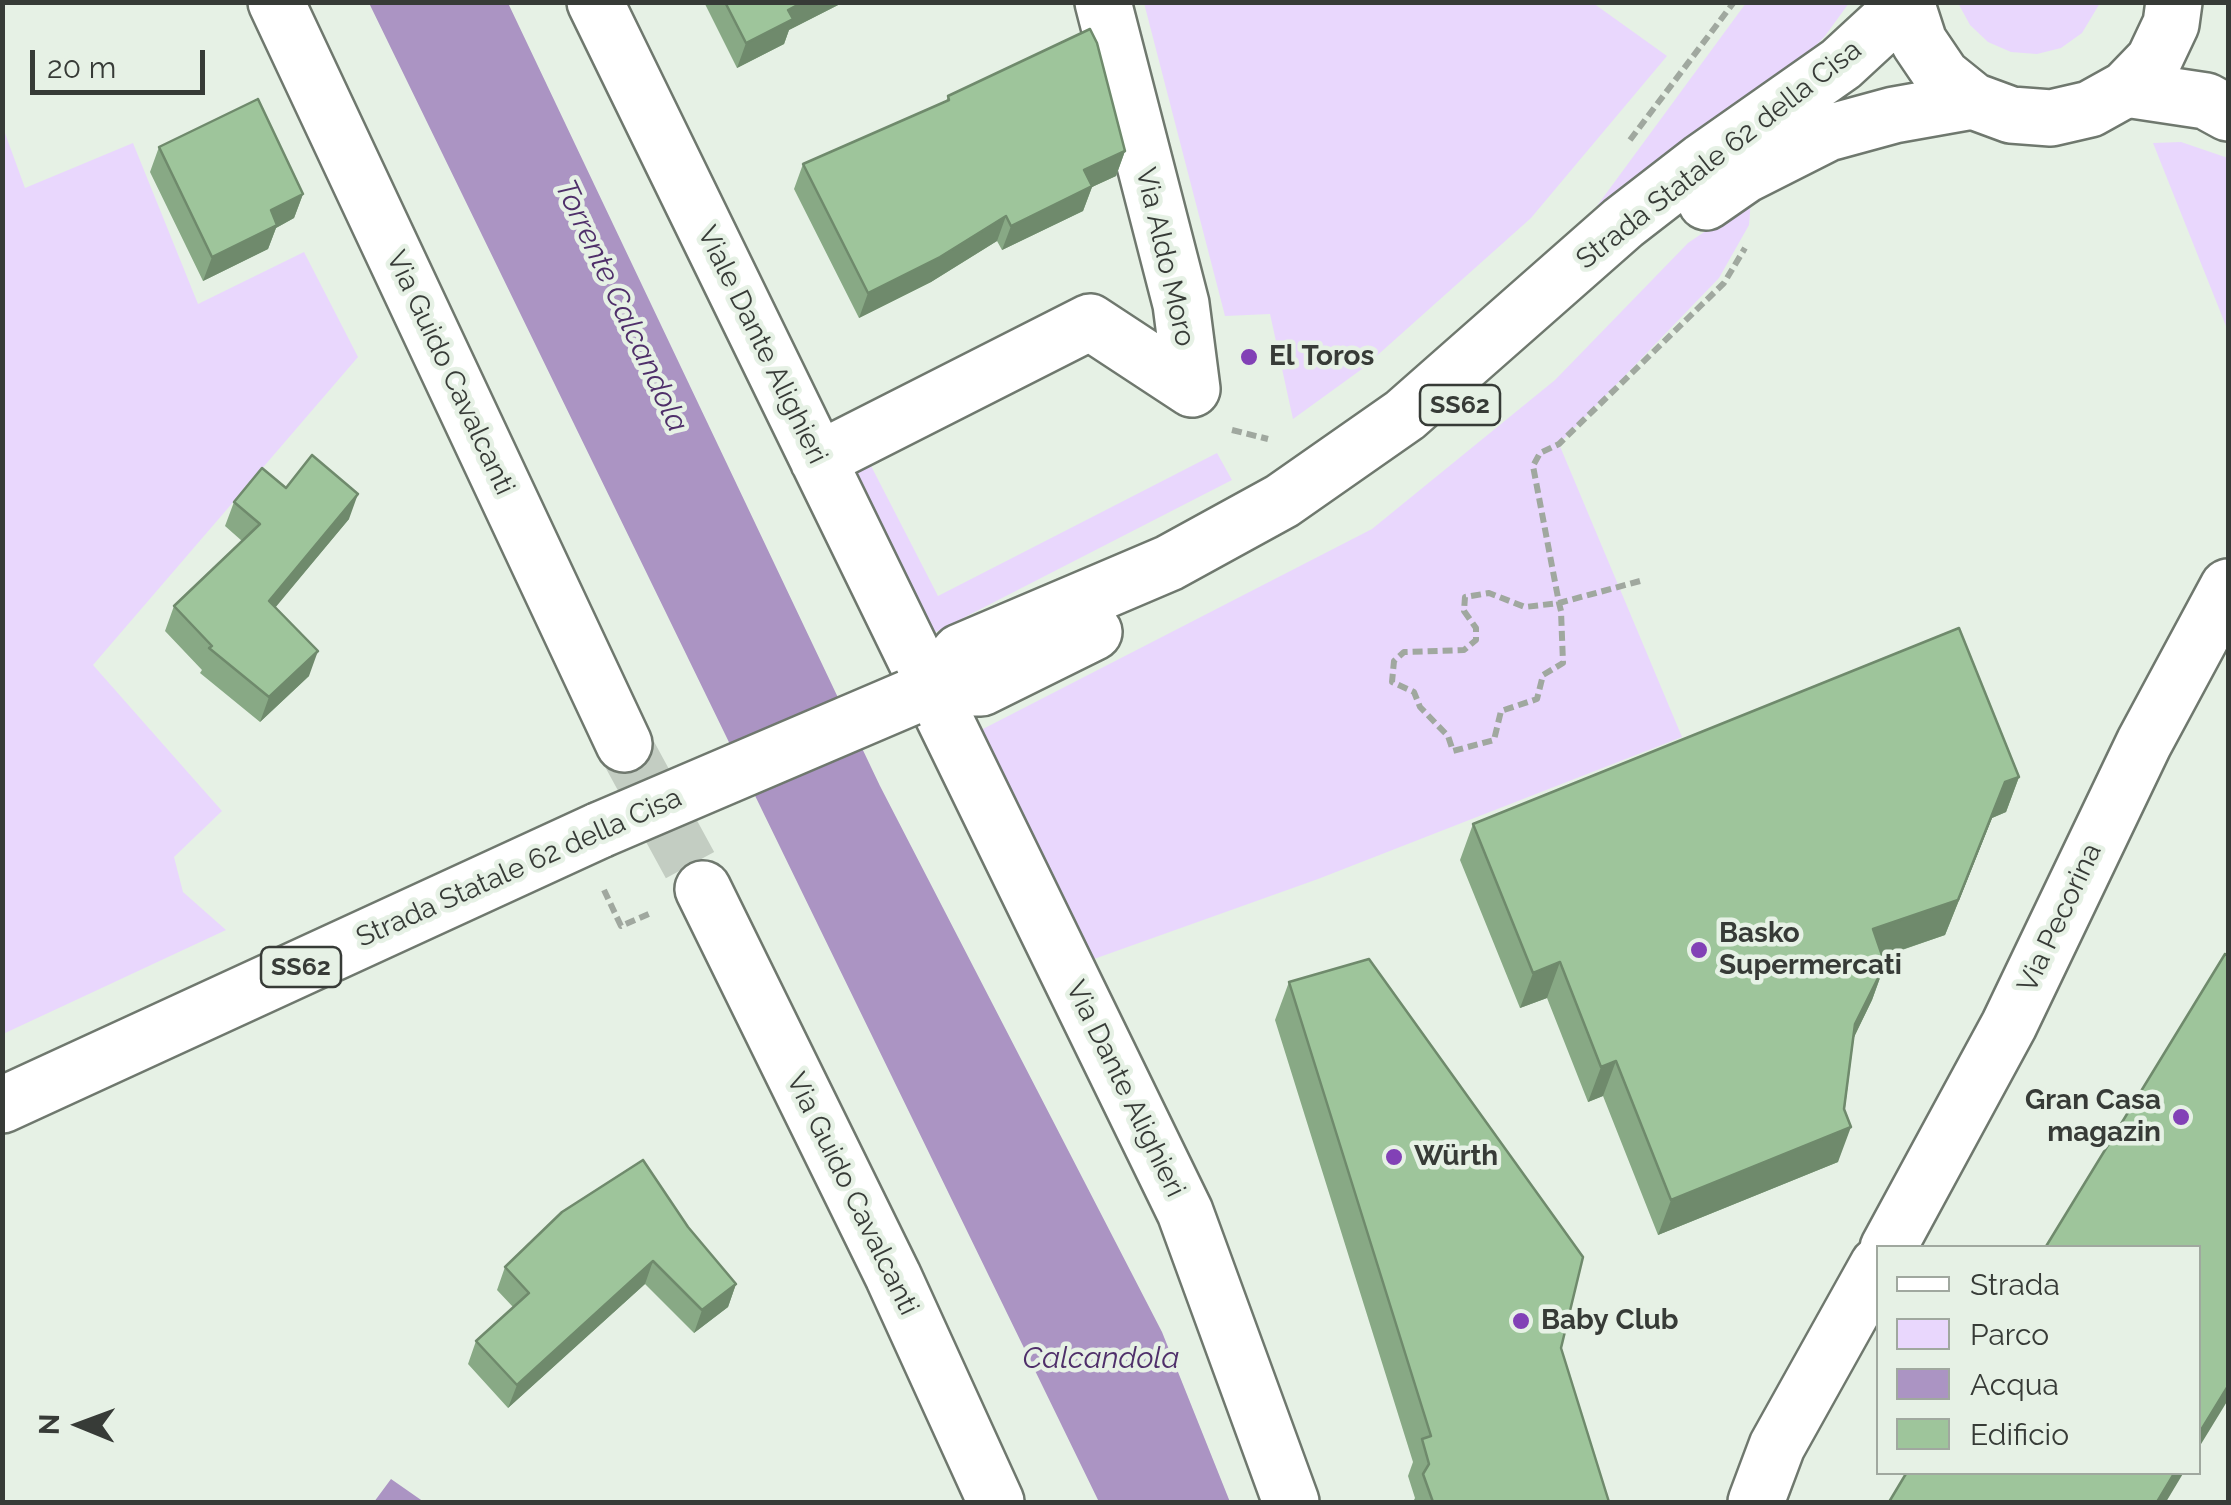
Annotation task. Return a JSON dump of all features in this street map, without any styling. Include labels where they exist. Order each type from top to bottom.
[{"type":"street","name":"Via Guido Cavalcanti","points":[[276,2],[624,744]]},
{"type":"street","name":"Viale Dante Alighieri","points":[[595,2],[818,460],[919,693]]},
{"type":"street","name":"Via Aldo Moro","points":[[818,460],[1090,322],[1192,389],[1181,304],[1103,2]]},
{"type":"street","name":"Strada Statale 62 della Cisa","points":[[919,693],[960,652],[1169,563],[1282,500],[1390,426],[1623,223],[1703,161],[1842,64],[1906,3],[1919,42],[1942,76],[1974,101],[2011,115],[2051,118],[2090,109],[2126,89],[2154,60],[2171,24],[2174,2]]},
{"type":"street","points":[[2126,89],[2206,102],[2228,113]]},
{"type":"street","name":"Strada Statale 62 della Cisa","points":[[2,1105],[590,834],[919,693],[981,688],[1193,583],[1310,514],[1443,419],[1665,231],[1745,175],[1828,134],[1894,115],[1974,101]]},
{"type":"street","name":"Via Pecorina","points":[[1890,1245],[2009,1025],[2144,743],[2228,587]]},
{"type":"street","name":"Via Dante Alighieri","points":[[919,693],[1185,1212],[1292,1502]]},
{"type":"street","name":"Via Guido Cavalcanti","points":[[703,889],[893,1276],[996,1502]]},
{"type":"street","points":[[1756,1502],[1777,1446],[1876,1269]]},
{"type":"path","points":[[1622,151],[1734,2]]},
{"type":"path","points":[[1640,580],[1559,603],[1525,607],[1489,593],[1464,597],[1464,611],[1476,628],[1476,640],[1464,650],[1404,652],[1394,660],[1392,682],[1414,692],[1420,707],[1448,736],[1453,751],[1494,740],[1500,711],[1537,699],[1543,675],[1563,664],[1559,603],[1533,466],[1540,453],[1559,444],[1724,283],[1748,244]]},
{"type":"path","points":[[590,834],[621,926],[703,889]]},
{"type":"green space","points":[[1144,3],[1593,3],[1667,56],[1531,218],[1362,369],[1293,419],[1270,314],[1225,316]]},
{"type":"green space","points":[[1746,3],[1849,3],[1797,65],[1697,131],[1666,157],[1630,197],[1594,210]]},
{"type":"green space","points":[[1958,3],[2100,3],[2082,33],[2061,48],[2037,54],[2011,52],[1988,42],[1970,25]]},
{"type":"green space","points":[[2,125],[25,188],[133,143],[198,304],[304,252],[358,357],[93,665],[222,811],[174,857],[183,892],[226,930],[3,1034]]},
{"type":"green space","points":[[2181,142],[2228,158],[2228,331],[2153,143]]},
{"type":"green space","points":[[1751,200],[1749,225],[1719,278],[1559,444],[1682,737],[1318,879],[1094,959],[979,731],[1372,529],[1555,380],[1688,243]]},
{"type":"green space","points":[[1217,453],[1232,480],[928,636],[845,473],[868,460],[938,596]]},
{"type":"water","name":"Calcandola","points":[[369,3],[508,3],[880,786],[1162,1332],[1230,1502],[1099,1502]]},
{"type":"water","points":[[391,1479],[424,1502],[374,1502]]},
{"type":"building","points":[[725,2],[803,2],[788,10],[793,19],[746,43]]},
{"type":"building","points":[[1090,29],[1125,151],[1084,170],[1092,186],[1011,226],[1006,216],[940,257],[868,293],[803,164],[949,100],[948,96]]},
{"type":"building","points":[[258,99],[303,194],[271,210],[277,225],[212,257],[159,147]]},
{"type":"building","points":[[312,455],[358,494],[269,601],[318,651],[269,697],[209,648],[212,646],[174,606],[260,524],[234,502],[262,468],[286,488]]},
{"type":"building","name":"Basko Supermercati","points":[[1959,628],[2019,777],[2005,782],[1958,900],[1873,929],[1885,964],[1855,1024],[1844,1109],[1851,1127],[1671,1200],[1616,1061],[1601,1067],[1560,962],[1533,973],[1473,824]]},
{"type":"building","name":"Gran Casa magazin","points":[[2225,954],[2228,1386],[2201,1430],[2201,1245],[2047,1245]]},
{"type":"building","points":[[1369,959],[1583,1257],[1561,1348],[1609,1502],[1433,1502],[1423,1474],[1429,1464],[1422,1439],[1431,1436],[1289,982]]},
{"type":"building","points":[[643,1160],[688,1227],[736,1284],[702,1310],[653,1261],[517,1385],[476,1341],[529,1293],[505,1267],[562,1212]]},
{"type":"building","points":[[1905,1475],[2173,1475],[2157,1502],[1889,1502]]},
{"type":"tunnel","points":[[624,744],[703,889]]},
{"type":"place","name":"El Toros","points":[[1249,357]]},
{"type":"place","name":"Basko Supermercati","points":[[1699,950]]},
{"type":"place","name":"Gran Casa magazin","points":[[2181,1117]]},
{"type":"place","name":"Würth","points":[[1394,1157]]},
{"type":"place","name":"Baby Club","points":[[1521,1321]]},
{"type":"water label","name":"Torrente Calcandola","points":[[621,306]]}]
